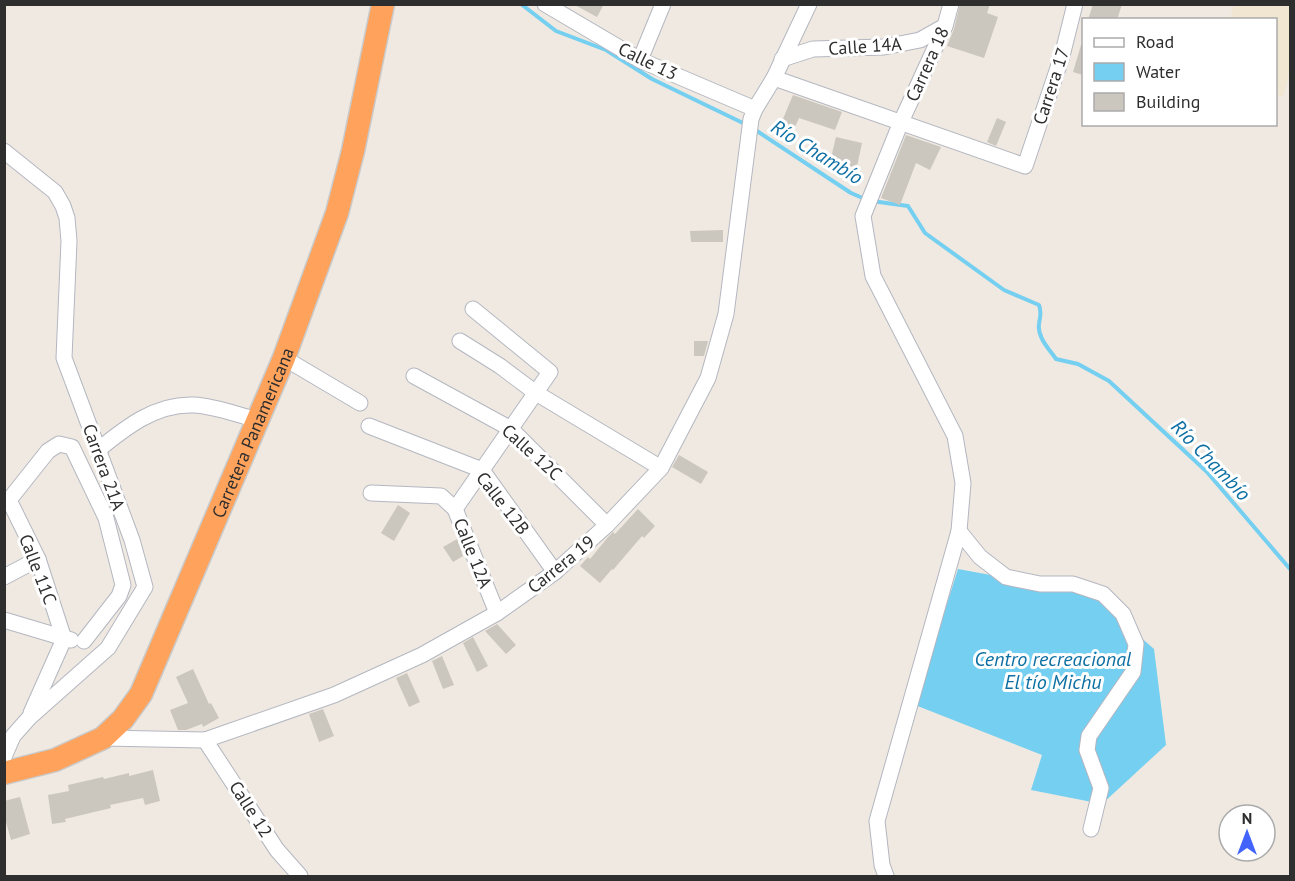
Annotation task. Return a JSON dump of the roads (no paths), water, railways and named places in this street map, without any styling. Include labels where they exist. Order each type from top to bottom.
[{"type":"highway","name":"Carretera Panamericana","points":[[4,773],[54,760],[103,738],[123,719],[141,694],[284,358],[337,213],[353,151],[383,4]]},
{"type":"street","name":"Calle 13","points":[[545,4],[640,60],[752,121]]},
{"type":"street","points":[[640,60],[663,4]]},
{"type":"street","points":[[752,121],[809,4]]},
{"type":"street","name":"Carrera 18","points":[[951,4],[945,26],[901,122],[864,216],[873,276],[956,436],[963,483],[959,531]]},
{"type":"street","name":"Carrera 17","points":[[901,122],[1025,166],[1062,56],[1075,4]]},
{"type":"street","name":"Calle 14A","points":[[782,59],[813,49],[884,47],[920,40],[945,26]]},
{"type":"street","points":[[774,78],[901,122]]},
{"type":"street","name":"Carrera 19","points":[[103,738],[205,740],[334,695],[422,655],[497,614],[555,572],[607,525],[661,468],[708,378],[726,314],[752,121]]},
{"type":"street","name":"Carrera 21A","points":[[4,151],[54,192],[67,218],[69,242],[64,358],[132,540],[145,587],[108,648],[29,718],[13,736],[4,757]]},
{"type":"street","points":[[455,509],[550,372],[473,309]]},
{"type":"street","points":[[460,341],[500,366],[536,393],[661,468]]},
{"type":"street","points":[[284,358],[360,403]]},
{"type":"street","name":"Calle 12C","points":[[414,376],[511,429],[607,525]]},
{"type":"street","points":[[98,450],[134,422],[175,405],[195,405],[258,420]]},
{"type":"street","name":"Calle 12B","points":[[369,426],[482,470],[555,572]]},
{"type":"street","points":[[7,501],[48,451],[59,444],[72,447],[106,518],[123,585],[119,596],[84,641]]},
{"type":"street","name":"Calle 12A","points":[[371,493],[441,496],[455,509],[497,614]]},
{"type":"street","name":"Calle 11C","points":[[7,501],[38,559],[64,639]]},
{"type":"street","points":[[959,531],[980,557],[1006,577],[1040,584],[1072,584],[1103,594],[1123,614],[1136,644],[1134,672],[1089,736],[1087,750],[1101,788],[1091,829]]},
{"type":"street","points":[[886,876],[882,865],[877,821],[959,531]]},
{"type":"street","points":[[4,577],[38,559]]},
{"type":"street","points":[[4,620],[64,639],[84,641],[108,648]]},
{"type":"street","points":[[29,718],[64,639]]},
{"type":"street","name":"Calle 12","points":[[205,740],[277,850],[300,876]]},
{"type":"water","name":"Centro recreacional El tío Michu","points":[[958,569],[1090,593],[1154,649],[1166,745],[1102,804],[1031,790],[1042,755],[915,705]]},
{"type":"waterway","name":"Río Chambío","points":[[521,4],[556,31],[606,50],[652,79],[745,124]]},
{"type":"waterway","name":"Río Chambío","points":[[754,129],[851,193],[865,199]]},
{"type":"waterway","name":"Río Chambío","points":[[872,201],[908,206],[925,233],[1004,290],[1039,305],[1040,334],[1056,359],[1078,364],[1109,381],[1207,472],[1290,569]]}]
